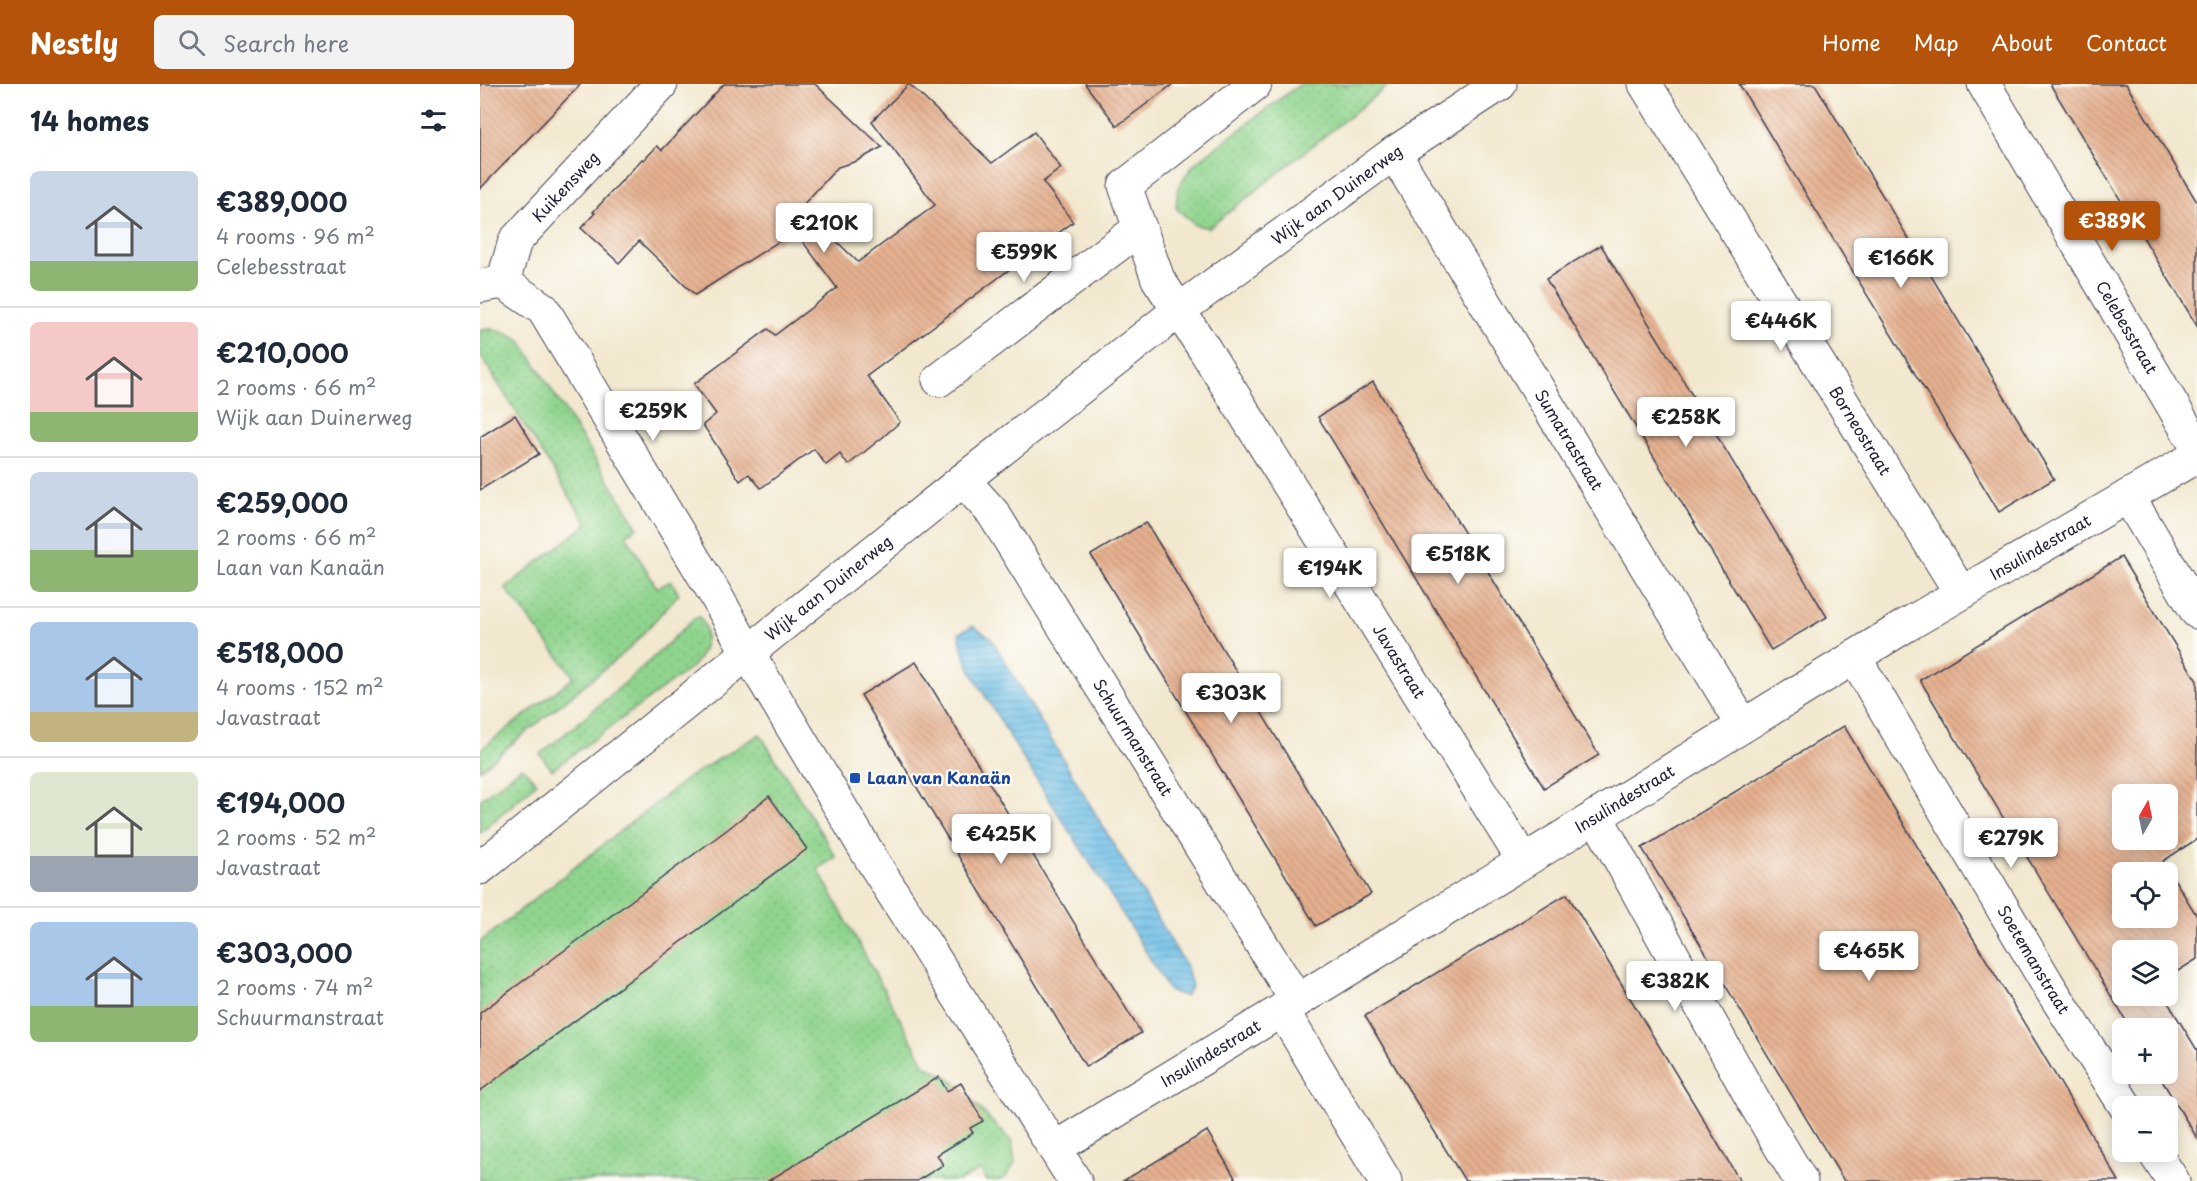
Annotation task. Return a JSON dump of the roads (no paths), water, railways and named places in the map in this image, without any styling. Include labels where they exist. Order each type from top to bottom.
[{"type":"street","name":"Kuikensweg","points":[[491,284],[515,241],[661,84]]},
{"type":"street","points":[[1178,311],[1158,279],[1125,186],[1255,84]]},
{"type":"street","name":"Wijk aan Duinerweg","points":[[480,868],[963,480],[1178,311],[1394,153],[1500,84]]},
{"type":"street","name":"Borneostraat","points":[[1645,84],[1961,593]]},
{"type":"street","name":"Celebesstraat","points":[[1984,84],[2197,447]]},
{"type":"street","name":"Sumatrastraat","points":[[1394,153],[1743,725]]},
{"type":"street","points":[[939,380],[1140,228]]},
{"type":"street","points":[[491,284],[543,309],[875,865],[1072,1180]]},
{"type":"street","name":"Javastraat","points":[[1178,311],[1205,350],[1523,860]]},
{"type":"street","name":"Insulindestraat","points":[[1054,1148],[1290,1006],[1854,657],[2197,456]]},
{"type":"street","name":"Schuurmanstraat","points":[[963,480],[993,513],[1290,1006],[1385,1181]]},
{"type":"street","points":[[2128,496],[2197,612]]},
{"type":"street","name":"Soetemanstraat","points":[[1854,657],[2047,983],[2119,1096]]},
{"type":"street","points":[[1596,816],[1754,1102],[1801,1181]]},
{"type":"street","points":[[2161,1162],[2173,1181]]},
{"type":"water","points":[[973,626],[991,638],[1186,966],[1192,986],[1185,996],[1169,991],[977,682],[965,658],[959,633]]},
{"type":"place","name":"Laan van Kanaän","points":[[855,778]]}]
